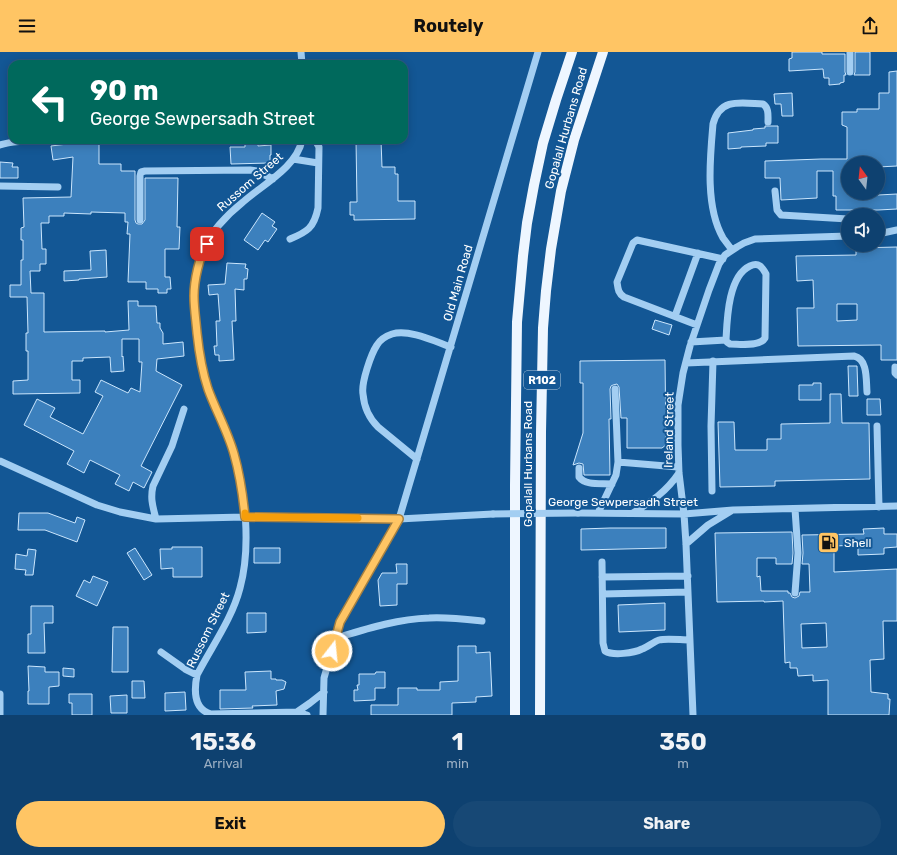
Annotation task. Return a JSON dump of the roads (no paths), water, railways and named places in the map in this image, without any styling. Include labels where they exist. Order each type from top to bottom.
[{"type":"main road","name":"Gopalall Hurbans Road","points":[[515,715],[515,485],[518,308],[527,223],[534,185],[543,143],[572,52]]},
{"type":"main road","name":"Gopalall Hurbans Road","points":[[540,715],[541,432],[543,328],[546,291],[551,250],[564,179],[574,140],[603,52]]},
{"type":"street","name":"Old Main Road","points":[[399,519],[538,52]]},
{"type":"street","points":[[850,52],[850,72]]},
{"type":"street","points":[[732,250],[723,237],[713,208],[710,175],[713,124],[715,116],[722,108],[729,104],[763,104],[768,109],[768,122]]},
{"type":"street","name":"Russom Street","points":[[301,144],[293,159],[287,166],[274,179],[242,202],[223,220],[211,235],[202,252],[196,278],[194,295],[199,353],[208,389],[226,430],[240,477],[245,517],[246,554],[240,590],[230,616],[198,675],[195,684],[195,692],[197,701],[206,713],[297,712],[307,715]]},
{"type":"street","points":[[290,239],[303,234],[310,228],[318,208],[319,147],[317,144]]},
{"type":"street","points":[[293,159],[318,164]]},
{"type":"street","points":[[140,220],[141,172],[250,170],[257,171],[274,179]]},
{"type":"street","points":[[0,186],[58,186]]},
{"type":"street","points":[[775,191],[777,210],[781,215],[841,219]]},
{"type":"street","points":[[885,233],[897,230]]},
{"type":"street","name":"Ireland Street","points":[[693,715],[688,576],[684,514],[679,470],[678,405],[683,373],[691,342],[708,290],[719,264],[725,255],[732,250],[744,243],[756,239],[841,236]]},
{"type":"street","points":[[697,325],[624,297],[620,294],[617,282],[633,243],[638,240],[723,259]]},
{"type":"street","points":[[675,316],[698,253]]},
{"type":"street","points":[[691,342],[726,340],[730,344],[756,344],[764,340],[766,274],[759,265],[747,267],[741,272],[734,284],[727,311],[726,340]]},
{"type":"street","points":[[417,459],[378,427],[372,421],[368,413],[362,393],[372,354],[377,344],[383,338],[391,334],[398,333],[409,334],[451,347]]},
{"type":"street","points":[[686,363],[854,356],[859,357],[864,365],[867,392]]},
{"type":"street","points":[[712,361],[712,491]]},
{"type":"street","points":[[895,367],[895,373],[897,376]]},
{"type":"street","points":[[598,513],[616,475],[618,462],[615,389]]},
{"type":"street","points":[[156,518],[151,493],[172,446],[184,409]]},
{"type":"street","points":[[877,426],[879,507]]},
{"type":"street","name":"George Sewpersadh Street","points":[[0,461],[98,505],[120,512],[156,518],[245,517],[399,519],[493,514],[684,514],[733,510],[897,506]]},
{"type":"street","points":[[618,462],[679,470],[666,489],[633,514]]},
{"type":"street","points":[[579,468],[580,477],[584,482],[612,484]]},
{"type":"street","points":[[795,509],[798,553],[795,593]]},
{"type":"street","points":[[686,544],[708,525],[733,510]]},
{"type":"street","points":[[323,715],[324,678],[340,622],[399,519]]},
{"type":"street","points":[[602,562],[603,643],[605,651],[615,654],[641,650],[658,640],[690,640]]},
{"type":"street","points":[[602,577],[688,576]]},
{"type":"street","points":[[603,594],[688,592]]},
{"type":"street","points":[[336,638],[410,619],[448,618],[482,620]]},
{"type":"street","points":[[161,652],[185,669],[198,675]]},
{"type":"street","points":[[297,712],[324,692]]},
{"type":"street","points":[[0,694],[0,715]]},
{"type":"place","name":"Shell","points":[[828,543]]}]
